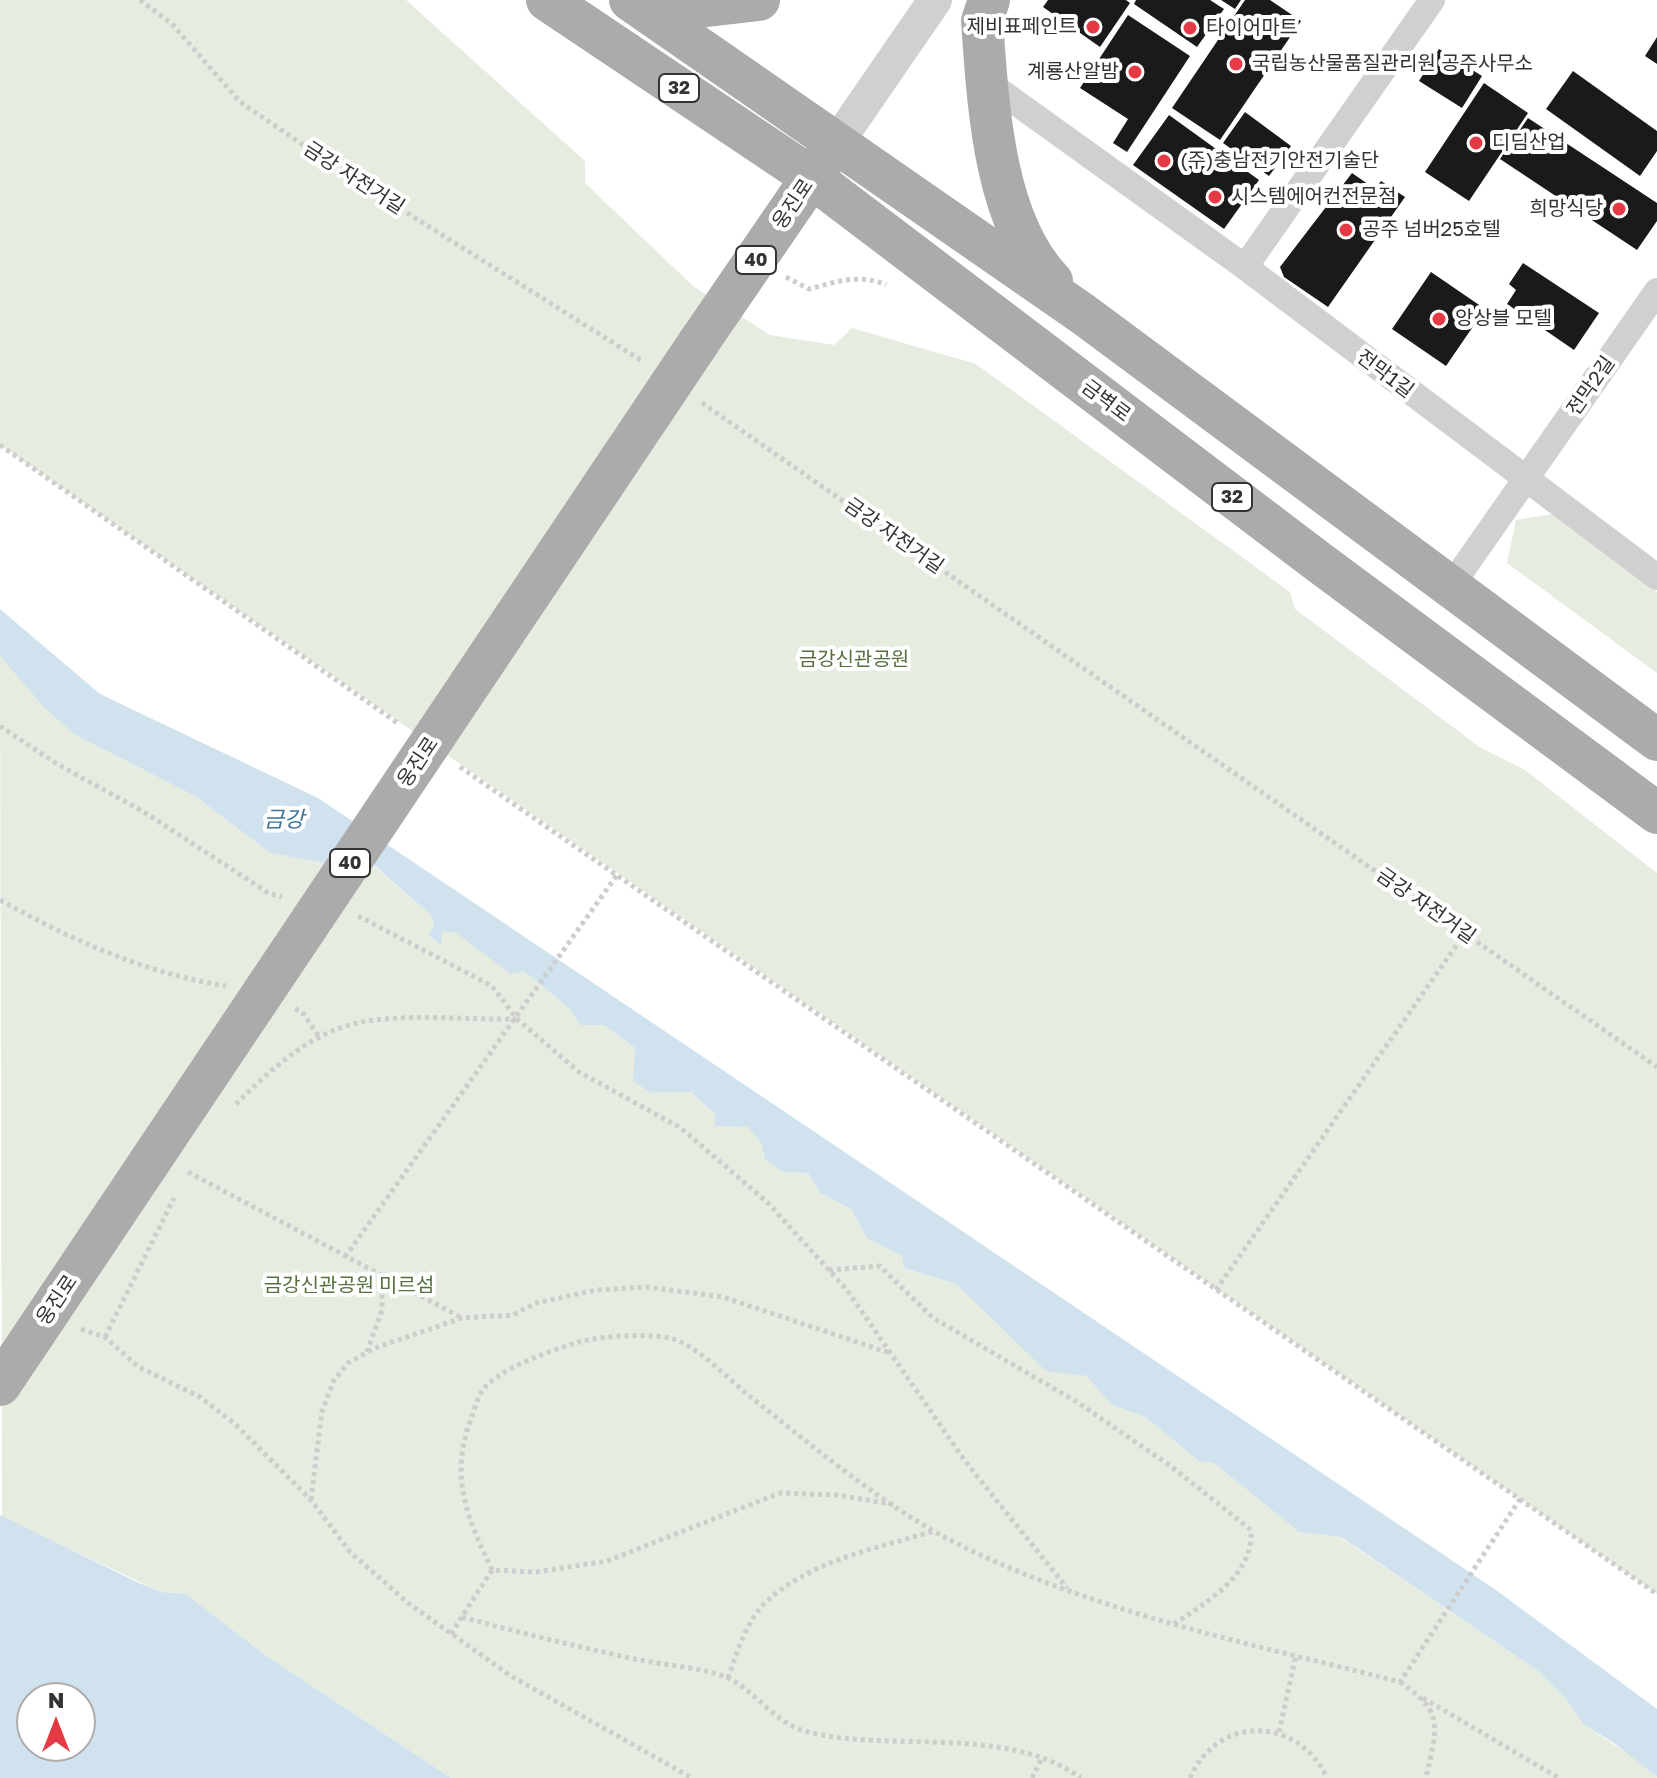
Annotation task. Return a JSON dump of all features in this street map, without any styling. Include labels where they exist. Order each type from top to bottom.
[{"type":"main road","name":"금벽로","points":[[547,0],[811,177],[1657,813]]},
{"type":"main road","points":[[595,0],[644,34],[653,35],[661,29],[658,7],[759,0]]},
{"type":"main road","points":[[989,0],[982,21],[986,81],[1000,179],[1035,264],[1083,314]]},
{"type":"main road","name":"32","points":[[658,7],[838,141],[1240,428],[1657,740]]},
{"type":"main road","name":"웅진로","points":[[0,1385],[699,342],[838,141]]},
{"type":"main road","points":[[989,312],[982,294],[990,284],[1000,285],[1190,426],[1211,434],[1229,433],[1240,428]]},
{"type":"street","points":[[838,141],[935,0]]},
{"type":"street","points":[[1245,267],[1432,0]]},
{"type":"street","name":"전막1길","points":[[986,81],[1245,267],[1525,480]]},
{"type":"street","name":"전막2길","points":[[1451,586],[1657,291]]},
{"type":"street","points":[[1525,480],[1657,577]]},
{"type":"path","name":"금강 자전거길","points":[[140,0],[172,24],[240,102],[355,180],[648,365]]},
{"type":"path","name":"금강 자전거길","points":[[700,401],[1657,1067]]},
{"type":"path","points":[[0,445],[402,727]]},
{"type":"path","points":[[0,726],[57,764],[144,812],[270,894],[297,901]]},
{"type":"path","points":[[453,762],[1657,1594]]},
{"type":"path","points":[[345,1257],[617,875]]},
{"type":"path","points":[[0,900],[63,936],[131,963],[231,986]]},
{"type":"path","points":[[351,915],[365,918],[425,954],[492,986],[517,1019],[579,1072],[681,1128],[768,1203],[828,1270],[965,1461],[1069,1591]]},
{"type":"path","points":[[1216,1290],[1465,933]]},
{"type":"path","points":[[288,1006],[302,1012],[320,1038]]},
{"type":"path","points":[[230,1110],[271,1070],[320,1038],[357,1023],[517,1019]]},
{"type":"path","points":[[182,1184],[195,1158]]},
{"type":"path","points":[[188,1172],[462,1318]]},
{"type":"path","points":[[175,1196],[105,1337],[137,1366],[200,1397],[235,1424],[311,1500],[350,1552],[408,1603],[511,1676],[692,1778]]},
{"type":"path","points":[[828,1270],[880,1266],[933,1318],[1077,1402],[1172,1467],[1251,1530],[1252,1548],[1237,1573],[1216,1596],[1174,1624]]},
{"type":"path","points":[[367,1353],[382,1310],[382,1277]]},
{"type":"path","points":[[311,1500],[322,1411],[334,1380],[348,1363],[462,1318],[513,1315],[536,1303],[596,1290],[647,1287],[723,1297],[890,1353]]},
{"type":"path","points":[[492,1570],[470,1524],[458,1472],[467,1429],[483,1390],[517,1366],[588,1340],[625,1336],[680,1341],[935,1530],[1069,1591],[1174,1624],[1400,1682],[1559,1778]]},
{"type":"path","points":[[492,1570],[536,1572],[607,1561],[780,1493],[837,1495],[899,1506]]},
{"type":"path","points":[[1400,1682],[1520,1499]]},
{"type":"path","points":[[728,1678],[744,1634],[765,1603],[809,1571],[935,1530]]},
{"type":"path","points":[[451,1634],[492,1570]]},
{"type":"path","points":[[462,1617],[728,1678],[772,1714],[805,1731],[846,1738],[942,1740],[1041,1760],[1067,1768],[1081,1778]]},
{"type":"path","points":[[1279,1733],[1296,1655]]},
{"type":"path","points":[[1423,1698],[1437,1725],[1426,1778]]},
{"type":"path","points":[[1190,1778],[1196,1764],[1212,1746],[1233,1735],[1256,1730],[1279,1733],[1302,1744],[1319,1761],[1327,1778]]},
{"type":"path","points":[[1032,1778],[1041,1760]]},
{"type":"green space","name":"금강신관공원","points":[[0,0],[406,0],[585,161],[585,183],[693,286],[770,335],[834,345],[852,328],[976,364],[1290,592],[1295,609],[1481,748],[1525,770],[1657,873],[1657,1594],[0,445]]},
{"type":"green space","points":[[1552,514],[1657,592],[1657,673],[1507,563],[1516,520]]},
{"type":"green space","name":"금강신관공원 미르섬","points":[[0,656],[75,735],[195,796],[270,853],[320,862],[342,871],[367,860],[431,915],[434,925],[428,936],[441,944],[441,930],[456,933],[511,973],[524,971],[570,1009],[580,1025],[604,1025],[635,1048],[634,1081],[651,1093],[691,1092],[715,1114],[716,1125],[748,1127],[761,1143],[765,1160],[783,1172],[808,1173],[820,1193],[851,1209],[867,1238],[903,1256],[904,1268],[956,1284],[1046,1370],[1086,1376],[1112,1405],[1145,1417],[1199,1461],[1214,1463],[1299,1532],[1340,1537],[1538,1671],[1566,1699],[1584,1725],[1638,1760],[1657,1778],[451,1778],[264,1654],[186,1594],[161,1592],[2,1517]]},
{"type":"water","name":"금강","points":[[0,609],[100,694],[318,798],[1496,1590],[1657,1709],[1657,1777],[1614,1743],[1584,1725],[1566,1699],[1538,1671],[1341,1537],[1299,1532],[1214,1463],[1199,1461],[1145,1417],[1112,1405],[1086,1376],[1046,1371],[956,1284],[904,1268],[902,1256],[867,1238],[851,1209],[820,1193],[808,1173],[783,1172],[765,1160],[761,1143],[748,1127],[715,1126],[715,1114],[691,1092],[651,1093],[633,1081],[635,1048],[604,1025],[580,1025],[570,1009],[524,971],[511,974],[456,933],[442,931],[441,945],[428,935],[434,925],[431,915],[368,860],[342,871],[320,862],[270,853],[195,796],[75,735],[44,707],[0,656]]},
{"type":"water","points":[[0,1515],[137,1582],[161,1592],[186,1594],[264,1654],[451,1778],[0,1778]]},
{"type":"building","name":"제비표페인트","points":[[1048,0],[1126,0],[1130,3],[1100,47],[1043,7]]},
{"type":"building","name":"타이어마트","points":[[1136,0],[1210,0],[1224,9],[1197,47],[1134,4]]},
{"type":"building","points":[[1221,0],[1241,0],[1235,9]]},
{"type":"building","name":"국립농산물품질관리원 공주사무소","points":[[1245,0],[1270,0],[1301,21],[1220,140],[1172,108]]},
{"type":"building","name":"계룡산알밤","points":[[1128,15],[1190,56],[1127,152],[1113,143],[1128,119],[1080,88]]},
{"type":"building","points":[[1657,37],[1657,64],[1645,56]]},
{"type":"building","points":[[1439,49],[1482,76],[1462,108],[1419,81]]},
{"type":"building","points":[[1573,71],[1657,131],[1657,151],[1640,176],[1546,109]]},
{"type":"building","points":[[1484,83],[1528,113],[1469,201],[1425,172]]},
{"type":"building","points":[[1245,112],[1291,146],[1269,176],[1223,143]]},
{"type":"building","points":[[1169,115],[1259,180],[1224,229],[1133,165]]},
{"type":"building","points":[[1528,118],[1657,203],[1657,221],[1637,250],[1500,159]]},
{"type":"building","name":"공주 넘버25호텔","points":[[1352,173],[1375,189],[1381,181],[1405,197],[1328,307],[1284,277],[1280,267]]},
{"type":"building","points":[[1523,263],[1599,313],[1574,350],[1507,304],[1516,290],[1509,284]]},
{"type":"building","name":"앙상블 모텔","points":[[1431,272],[1485,309],[1446,366],[1392,329]]},
{"type":"place","name":"제비표페인트","points":[[1093,27]]},
{"type":"place","name":"타이어마트","points":[[1190,28]]},
{"type":"place","name":"국립농산물품질관리원 공주사무소","points":[[1236,64]]},
{"type":"place","name":"계룡산알밤","points":[[1135,72]]},
{"type":"place","name":"디딤산업","points":[[1476,143]]},
{"type":"place","name":"(주)충남전기안전기술단","points":[[1164,161]]},
{"type":"place","name":"시스템에어컨전문점","points":[[1215,197]]},
{"type":"place","name":"희망식당","points":[[1619,209]]},
{"type":"place","name":"공주 넘버25호텔","points":[[1346,230]]},
{"type":"place","name":"앙상블 모텔","points":[[1439,319]]}]
